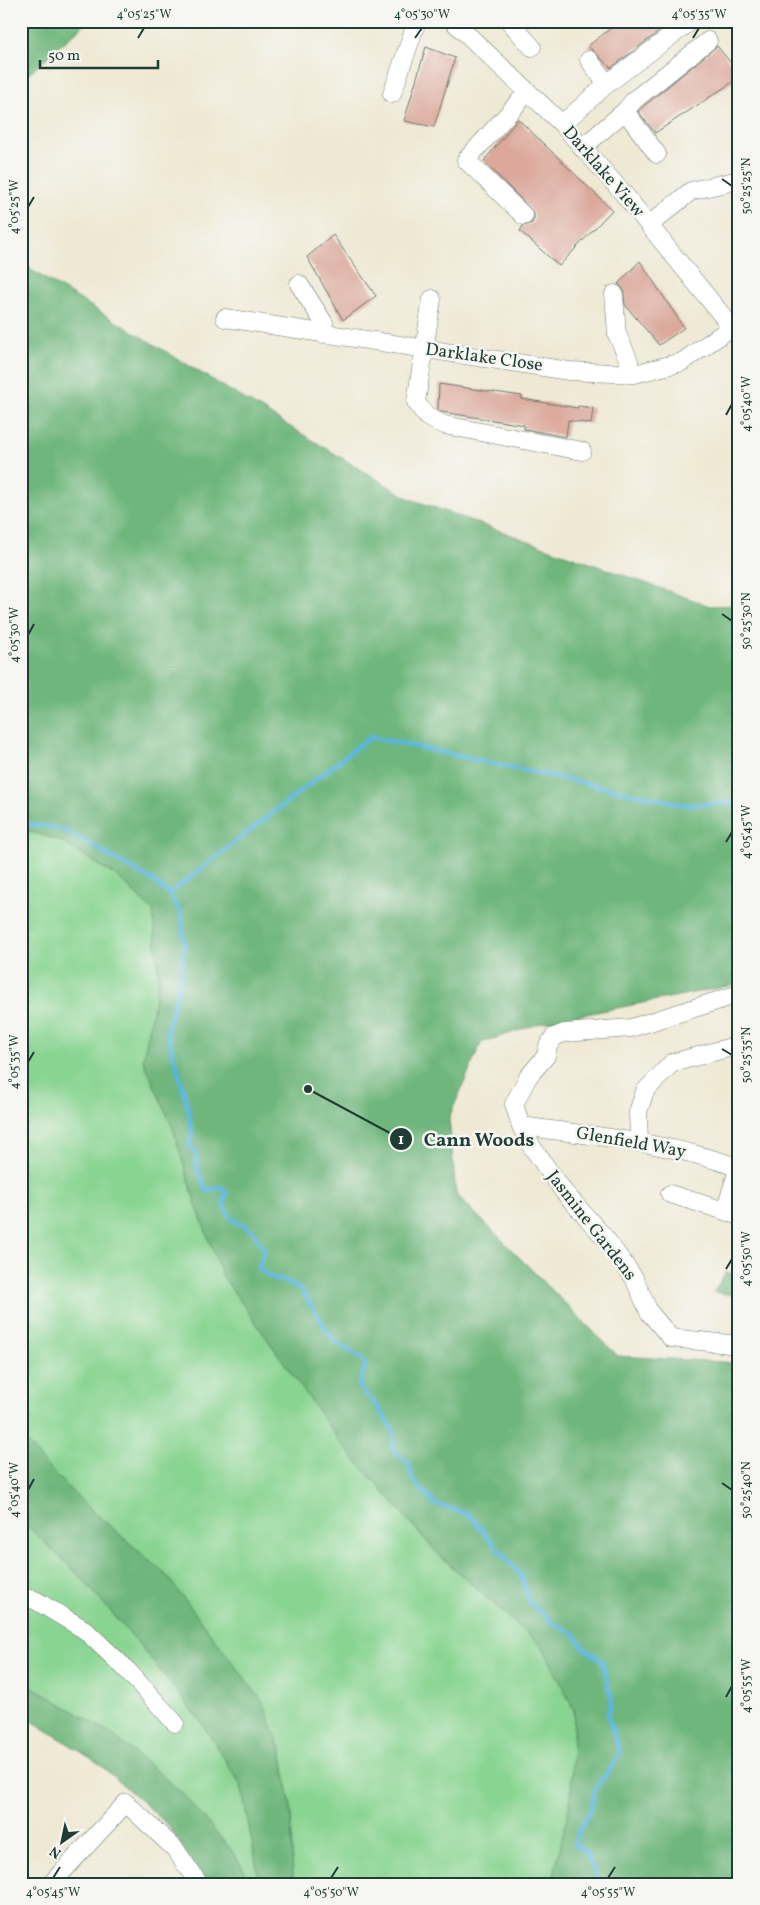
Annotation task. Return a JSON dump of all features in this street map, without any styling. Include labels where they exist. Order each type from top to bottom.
[{"type":"street","points":[[392,94],[417,21]]},
{"type":"street","name":"Darklake View","points":[[454,21],[562,124],[649,225],[735,331]]},
{"type":"street","points":[[509,21],[532,47]]},
{"type":"street","points":[[562,124],[607,84],[691,21]]},
{"type":"street","points":[[582,148],[634,100],[708,41]]},
{"type":"street","points":[[589,60],[607,84]]},
{"type":"street","points":[[524,216],[466,160],[528,92]]},
{"type":"street","points":[[625,110],[657,154]]},
{"type":"street","points":[[649,225],[691,191],[739,180]]},
{"type":"street","points":[[300,284],[324,323],[323,334]]},
{"type":"street","points":[[614,294],[617,334],[629,361],[628,374]]},
{"type":"street","points":[[432,299],[416,402],[427,417],[444,425],[582,451]]},
{"type":"street","name":"Darklake Close","points":[[225,318],[569,371],[628,374],[682,362],[735,331]]},
{"type":"street","name":"Jasmine Gardens","points":[[739,994],[631,1028],[564,1033],[554,1037],[548,1046],[546,1056],[528,1077],[514,1104],[521,1126],[532,1147],[564,1192],[606,1239],[634,1278],[649,1312],[671,1338],[739,1345]]},
{"type":"street","points":[[639,1142],[638,1112],[645,1091],[672,1063],[739,1044]]},
{"type":"street","name":"Glenfield Way","points":[[521,1126],[639,1142],[711,1158],[739,1167]]},
{"type":"street","points":[[670,1194],[732,1214],[739,1167]]},
{"type":"street","points":[[21,1596],[36,1600],[85,1630],[128,1671],[175,1724]]},
{"type":"street","points":[[51,1884],[126,1803],[175,1849],[199,1884]]},
{"type":"green space","points":[[21,21],[88,21],[21,81]]},
{"type":"green space","points":[[21,255],[31,270],[408,498],[710,606],[739,605],[739,984],[541,1023],[481,1043],[449,1118],[456,1194],[618,1356],[739,1363],[739,1884],[552,1884],[571,1799],[574,1710],[544,1649],[438,1554],[340,1442],[222,1275],[194,1199],[173,1128],[143,1060],[159,978],[153,911],[118,877],[59,840],[21,829]]},
{"type":"green space","points":[[21,829],[59,840],[118,877],[153,911],[159,978],[143,1060],[173,1128],[194,1199],[222,1275],[340,1442],[438,1554],[544,1649],[574,1710],[571,1799],[552,1884],[293,1884],[291,1809],[281,1749],[166,1575],[87,1506],[43,1462],[21,1435]]},
{"type":"green space","points":[[726,1272],[739,1275],[739,1296],[714,1292]]},
{"type":"green space","points":[[21,1435],[43,1462],[87,1506],[166,1575],[263,1702],[281,1749],[291,1809],[293,1884],[260,1884],[241,1785],[201,1722],[138,1643],[78,1574],[21,1520]]},
{"type":"green space","points":[[21,1520],[78,1574],[138,1643],[201,1722],[241,1785],[260,1884],[253,1884],[229,1847],[112,1734],[21,1680]]},
{"type":"green space","points":[[21,1680],[112,1734],[180,1791],[229,1847],[253,1884],[207,1884],[168,1825],[97,1762],[21,1714]]},
{"type":"building","points":[[620,21],[673,21],[611,68],[588,46]]},
{"type":"building","points":[[717,46],[739,73],[739,78],[655,133],[638,111]]},
{"type":"building","points":[[426,47],[455,58],[434,127],[404,121]]},
{"type":"building","points":[[518,119],[612,210],[559,266],[520,231],[523,226],[532,223],[534,213],[484,161]]},
{"type":"building","points":[[333,235],[376,296],[343,320],[307,257]]},
{"type":"building","points":[[640,261],[684,328],[659,345],[625,305],[623,288],[618,284]]},
{"type":"building","points":[[439,384],[522,396],[522,399],[578,408],[578,406],[593,408],[591,424],[568,420],[566,437],[524,429],[524,425],[442,412],[438,410]]},
{"type":"waterway","points":[[169,894],[370,737],[686,805],[739,803]]},
{"type":"waterway","points":[[21,823],[62,829],[152,880],[169,894],[181,913],[185,947],[180,982],[167,1031],[188,1108],[192,1133],[189,1146],[196,1152],[197,1167],[207,1191],[221,1187],[227,1193],[223,1203],[230,1218],[253,1231],[264,1250],[259,1269],[276,1281],[281,1278],[302,1291],[334,1341],[364,1360],[365,1367],[359,1387],[376,1405],[394,1431],[393,1449],[409,1465],[413,1480],[435,1504],[468,1514],[522,1577],[529,1602],[553,1623],[574,1634],[583,1647],[602,1661],[612,1701],[608,1716],[620,1753],[609,1771],[595,1788],[591,1809],[577,1834],[575,1844],[586,1852],[599,1884]]},
{"type":"place","name":"Cann Woods","points":[[308,1089]]}]
